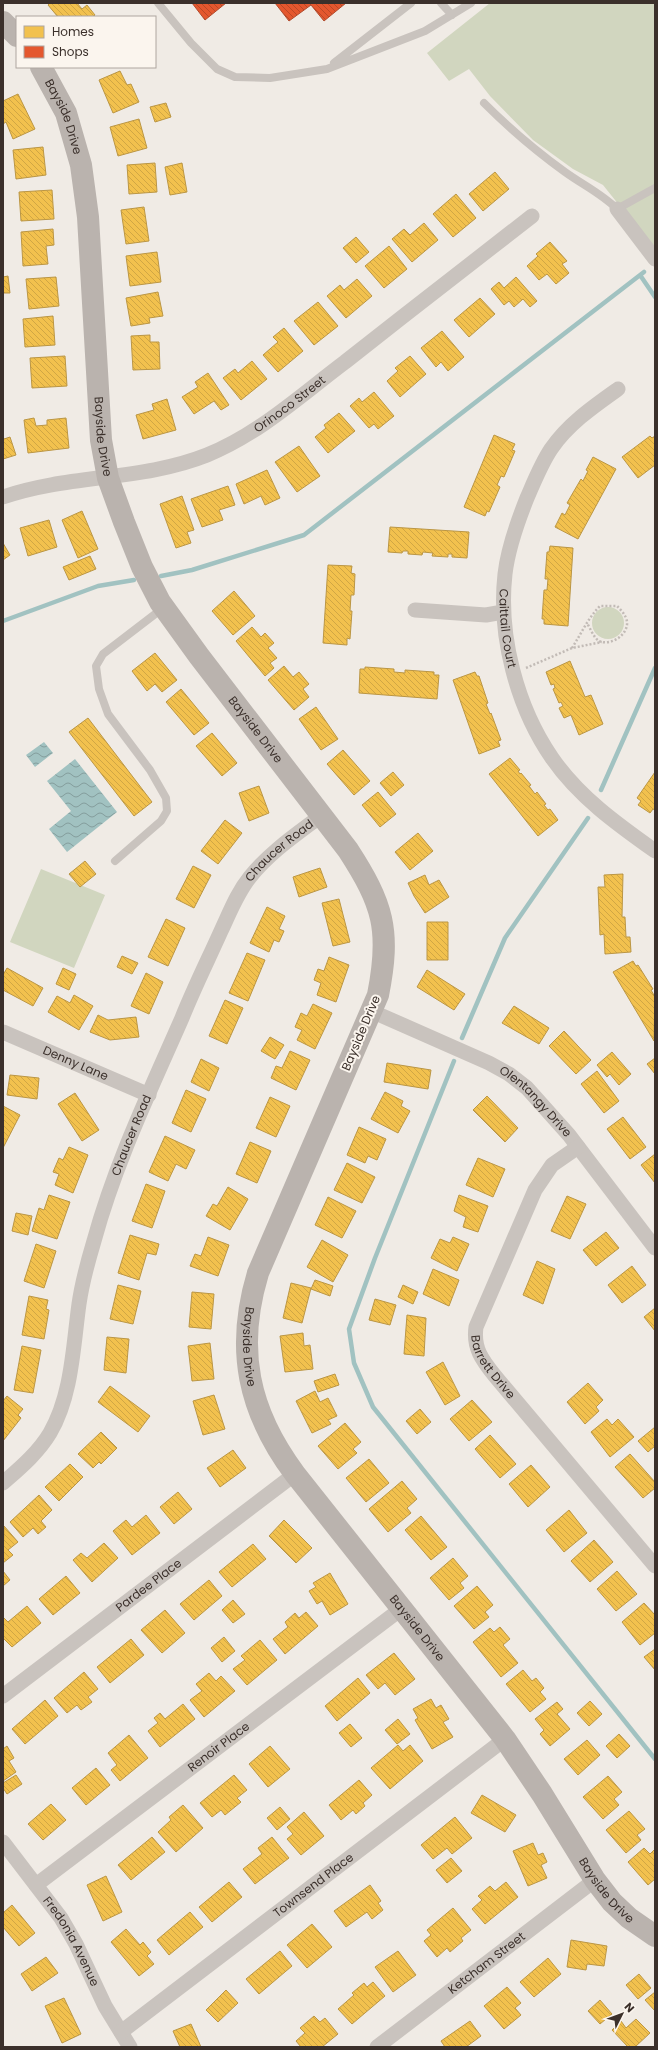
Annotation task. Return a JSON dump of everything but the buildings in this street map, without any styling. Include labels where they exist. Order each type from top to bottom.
[{"type":"street","points":[[3,22],[16,35]]},
{"type":"street","name":"Bayside Drive","points":[[41,68],[66,113],[81,165],[88,217],[101,440],[108,478],[142,567],[164,607],[348,850],[368,881],[377,902],[382,921],[385,948],[383,971],[378,995],[258,1273],[251,1296],[247,1319],[247,1362],[259,1411],[268,1434],[295,1474],[505,1739],[538,1787],[596,1880],[618,1907],[655,1936]]},
{"type":"street","points":[[617,209],[655,259]]},
{"type":"street","name":"Orinoco Street","points":[[3,497],[48,485],[108,478],[153,470],[182,463],[221,448],[260,427],[532,216]]},
{"type":"street","name":"Caittail Court","points":[[618,389],[592,408],[566,431],[551,450],[535,479],[511,542],[505,573],[503,612],[509,651],[524,703],[536,731],[552,758],[588,800],[616,824],[655,850]]},
{"type":"street","points":[[415,610],[486,614],[503,612]]},
{"type":"street","name":"Chaucer Road","points":[[3,1483],[38,1450],[58,1417],[64,1400],[73,1358],[80,1302],[93,1242],[120,1161],[195,986],[238,896],[250,878],[264,862],[322,815]]},
{"type":"street","name":"Olentangy Drive","points":[[371,1011],[489,1063],[509,1074],[527,1088],[543,1104],[578,1147],[655,1248]]},
{"type":"street","name":"Denny Lane","points":[[3,1032],[149,1095]]},
{"type":"street","name":"Barrett Drive","points":[[578,1147],[552,1165],[532,1195],[476,1327],[476,1348],[480,1358],[655,1566]]},
{"type":"street","name":"Pardee Place","points":[[3,1696],[295,1474]]},
{"type":"street","name":"Renoir Place","points":[[36,1885],[401,1609]]},
{"type":"street","name":"Townsend Place","points":[[121,2032],[505,1739]]},
{"type":"street","name":"Fredonia Avenue","points":[[3,1842],[61,1918],[76,1944],[105,2006],[130,2047]]},
{"type":"street","name":"Ketcham Street","points":[[377,2047],[596,1880]]},
{"type":"lane","points":[[158,3],[191,43],[217,69],[235,76],[270,78],[327,69],[425,31],[471,3]]},
{"type":"lane","points":[[327,69],[411,3]]},
{"type":"lane","points":[[441,3],[452,15]]},
{"type":"lane","points":[[484,102],[509,128],[538,152],[606,199],[617,209],[655,188]]},
{"type":"lane","points":[[115,861],[161,821],[167,811],[166,798],[150,770],[108,714],[99,689],[96,666],[102,654],[164,607]]},
{"type":"path","points":[[515,673],[572,648],[614,640],[623,635],[627,628],[627,619],[622,611],[616,606],[600,606],[587,623],[572,648]]},
{"type":"path","points":[[587,623],[597,640],[602,642]]},
{"type":"green space","points":[[490,3],[655,3],[655,250],[603,185],[573,169],[533,140],[490,96],[469,69],[449,81],[427,53]]},
{"type":"green space","points":[[605,607],[611,607],[621,614],[624,623],[623,629],[617,636],[611,639],[605,639],[595,632],[592,626],[592,620],[599,610]]},
{"type":"green space","points":[[41,869],[105,895],[74,968],[10,942]]},
{"type":"water","points":[[44,742],[53,753],[35,767],[26,755]]},
{"type":"water","points":[[75,759],[117,812],[67,852],[49,829],[71,811],[47,781]]},
{"type":"waterway","points":[[161,576],[192,570],[304,535],[644,272]]},
{"type":"waterway","points":[[640,275],[655,297]]},
{"type":"waterway","points":[[3,621],[98,586],[134,580]]},
{"type":"waterway","points":[[601,790],[655,668]]},
{"type":"waterway","points":[[462,1038],[505,938],[588,818]]},
{"type":"waterway","points":[[454,1061],[375,1258],[349,1329],[354,1363],[373,1407],[655,1759]]}]
